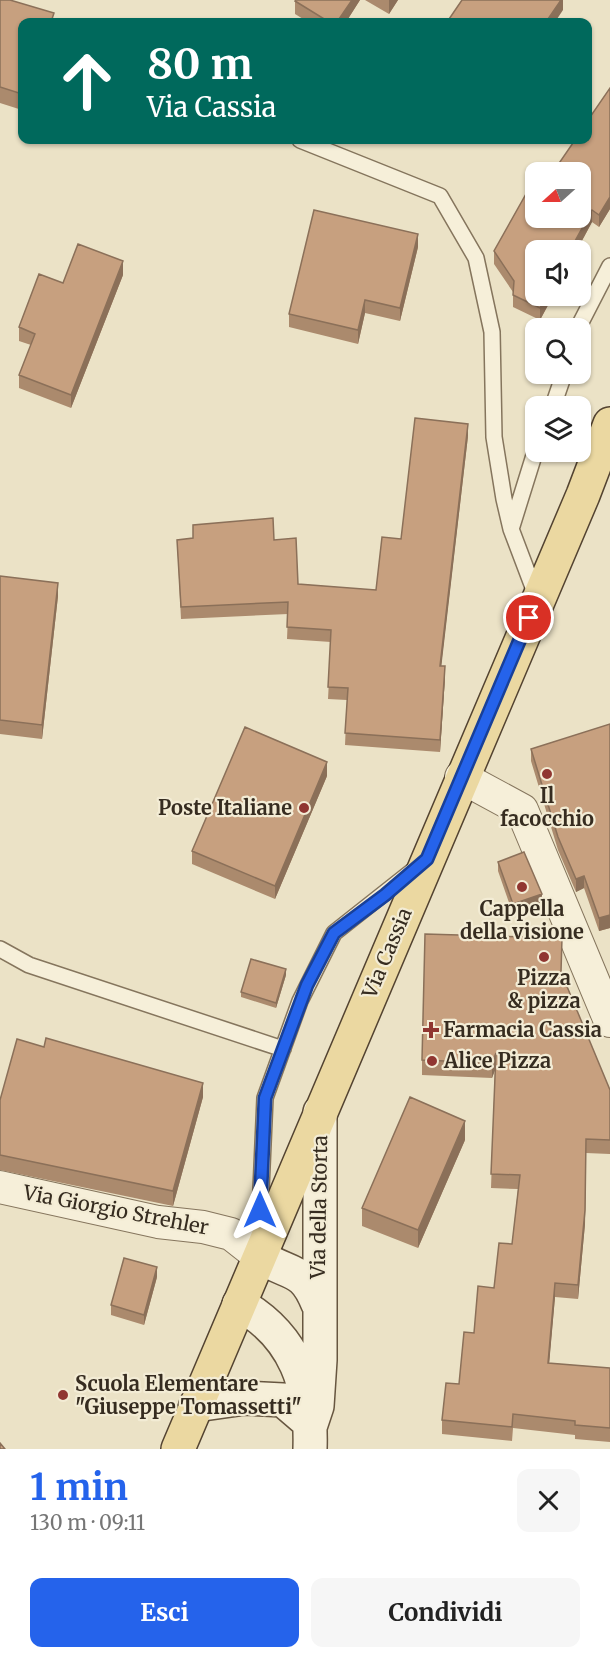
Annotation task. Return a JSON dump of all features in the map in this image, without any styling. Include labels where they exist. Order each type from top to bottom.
[{"type":"main road","name":"Via Cassia","points":[[178,1449],[610,424]]},
{"type":"main road","name":"Via della Storta","points":[[310,1437],[317,1406],[320,1360],[318,1304],[320,1109]]},
{"type":"main road","name":"Via della Storta","points":[[259,1256],[301,1276],[310,1284],[318,1304]]},
{"type":"main road","points":[[239,1304],[276,1334],[293,1354],[305,1394],[310,1437]]},
{"type":"main road","points":[[196,1405],[245,1398],[283,1400],[310,1437]]},
{"type":"street","points":[[461,777],[522,810],[610,1021]]},
{"type":"street","name":"Via Giorgio Strehler","points":[[0,1187],[158,1222],[203,1227],[231,1234],[259,1256]]},
{"type":"lane","points":[[310,144],[440,196],[476,258],[492,332],[494,437],[512,529],[537,598]]},
{"type":"lane","points":[[583,318],[610,266]]},
{"type":"lane","points":[[512,529],[532,462]]},
{"type":"lane","points":[[259,1256],[260,1165],[265,1098],[300,1001],[334,933],[385,895],[427,859]]},
{"type":"lane","points":[[0,949],[29,965],[283,1049]]},
{"type":"building","points":[[0,0],[10,0],[54,13],[52,18],[18,18],[18,93],[0,87]]},
{"type":"building","points":[[352,0],[340,18],[323,18],[295,1]]},
{"type":"building","points":[[462,0],[561,0],[549,18],[450,18]]},
{"type":"building","points":[[610,88],[610,197],[599,215],[592,210],[591,212],[591,162],[560,162],[572,144],[592,144],[592,114]]},
{"type":"building","points":[[525,196],[525,228],[582,228],[576,240],[525,240],[525,301],[513,295],[514,281],[494,251]]},
{"type":"building","points":[[314,210],[418,234],[400,308],[365,300],[358,330],[289,314]]},
{"type":"building","points":[[78,244],[123,261],[71,395],[19,375],[35,334],[19,327],[39,274],[63,283]]},
{"type":"building","points":[[415,418],[468,424],[440,666],[445,666],[440,740],[345,733],[348,688],[328,687],[331,630],[287,627],[288,602],[181,607],[177,540],[193,538],[193,525],[273,518],[274,540],[296,538],[298,584],[376,590],[382,537],[401,539]]},
{"type":"building","points":[[0,576],[58,583],[42,725],[0,720]]},
{"type":"building","points":[[610,724],[610,915],[599,918],[584,876],[576,879],[558,837],[531,749]]},
{"type":"building","points":[[245,727],[327,762],[275,886],[192,851]]},
{"type":"building","name":"Cappella della visione","points":[[524,852],[542,894],[513,904],[498,862]]},
{"type":"building","points":[[425,934],[562,938],[561,972],[610,1090],[610,1140],[586,1139],[585,1210],[578,1285],[555,1283],[548,1363],[610,1368],[610,1428],[575,1425],[575,1421],[513,1414],[512,1427],[442,1420],[446,1383],[459,1384],[464,1332],[474,1333],[478,1286],[494,1288],[499,1243],[512,1244],[520,1175],[491,1174],[496,1053],[492,1063],[422,1060]]},
{"type":"building","points":[[251,959],[286,969],[276,1003],[241,992]]},
{"type":"building","points":[[46,1038],[203,1083],[173,1191],[0,1155],[0,1100],[17,1039],[44,1047]]},
{"type":"building","points":[[410,1097],[465,1121],[418,1230],[362,1208]]},
{"type":"building","points":[[124,1258],[157,1267],[144,1315],[111,1305]]},
{"type":"place","name":"Il facocchio","points":[[547,774]]},
{"type":"place","name":"Poste Italiane","points":[[304,808]]},
{"type":"place","name":"Cappella della visione","points":[[522,887]]},
{"type":"place","name":"Pizza & pizza","points":[[544,957]]},
{"type":"place","name":"Farmacia Cassia","points":[[431,1030]]},
{"type":"place","name":"Alice Pizza","points":[[432,1061]]},
{"type":"place","name":"Scuola Elementare \"Giuseppe Tomassetti\"","points":[[63,1395]]},
{"type":"route","points":[[260,1210],[260,1165],[265,1098],[307,985],[334,933],[385,895],[427,859],[529,618]]}]
